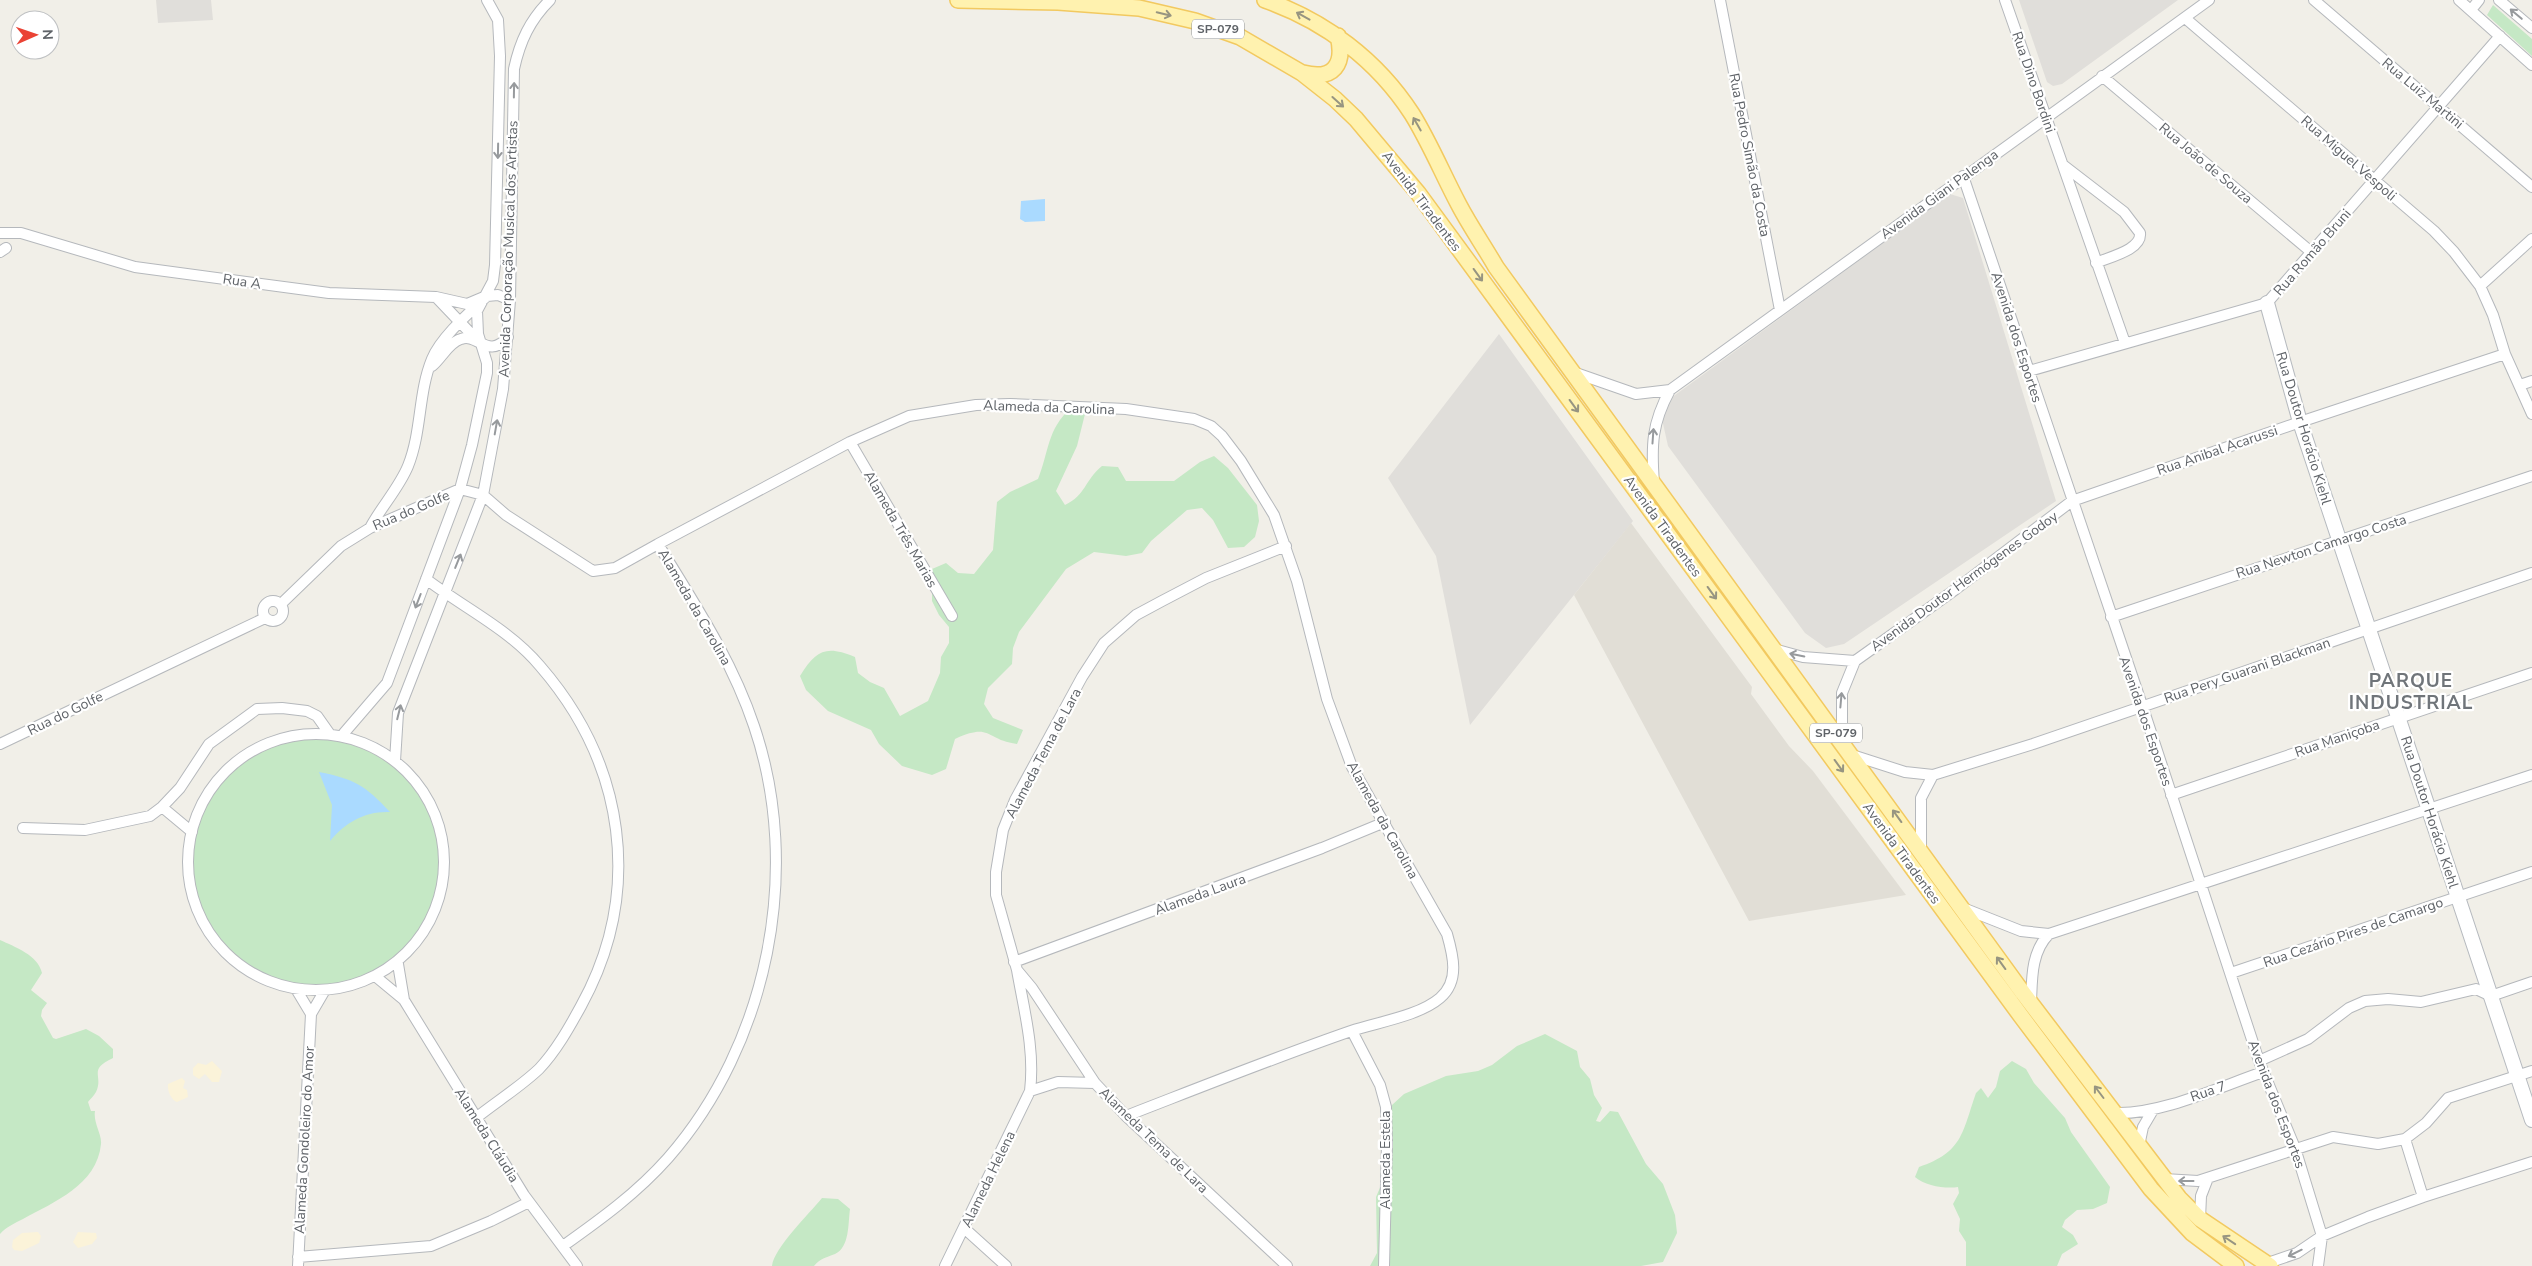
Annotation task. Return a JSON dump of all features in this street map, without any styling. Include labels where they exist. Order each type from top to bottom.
[{"type":"main road","name":"Avenida Tiradentes","points":[[958,0],[1058,2],[1139,8],[1195,21],[1240,37],[1302,72],[1356,119],[1418,194],[2021,1016],[2151,1189],[2192,1233],[2236,1266]]},
{"type":"main road","name":"Avenida Tiradentes","points":[[1265,0],[1294,11],[1338,36],[1358,51],[1399,95],[1427,141],[1459,205],[1496,267],[2031,1002],[2164,1180],[2200,1219],[2267,1265]]},
{"type":"main road","points":[[1302,72],[1321,75],[1334,70],[1339,63],[1341,55],[1338,36]]},
{"type":"street","name":"Avenida Corporação Musical dos Artistas","points":[[344,733],[387,683],[460,489],[472,445],[487,373],[483,346],[478,334],[477,311],[487,296],[493,281],[495,265],[500,60],[498,20],[487,0]]},
{"type":"street","name":"Avenida Corporação Musical dos Artistas","points":[[395,760],[398,713],[484,495],[503,389],[508,337],[514,69],[522,41],[535,15],[550,0]]},
{"type":"street","name":"Rua Pedro Simão da Costa","points":[[1720,0],[1780,310]]},
{"type":"street","name":"Rua Dino Bordini","points":[[2006,0],[2124,343]]},
{"type":"street","name":"Avenida Giani Palenga","points":[[1670,390],[2045,117],[2210,0]]},
{"type":"street","name":"Rua Luiz Martini","points":[[2314,0],[2532,187]]},
{"type":"street","points":[[2459,0],[2532,65]]},
{"type":"street","points":[[2471,10],[2479,0]]},
{"type":"street","points":[[2499,0],[2532,28]]},
{"type":"street","name":"Rua Miguel Vespoli","points":[[2185,18],[2434,231],[2454,252],[2480,286],[2493,315],[2505,354],[2532,414]]},
{"type":"street","name":"Rua Romão Bruni","points":[[2029,371],[2267,304],[2310,251],[2440,107],[2500,36]]},
{"type":"street","points":[[500,60],[516,60]]},
{"type":"street","name":"Rua João de Souza","points":[[2102,76],[2310,251]]},
{"type":"street","points":[[2062,165],[2124,212],[2140,233],[2138,243],[2131,248],[2096,263]]},
{"type":"street","name":"Avenida dos Esportes","points":[[1964,176],[2142,705],[2259,1061],[2295,1148],[2322,1236],[2318,1266]]},
{"type":"street","name":"Rua A","points":[[0,233],[21,233],[135,267],[329,293],[436,297],[467,304],[487,296]]},
{"type":"street","points":[[2480,286],[2532,240]]},
{"type":"street","points":[[370,528],[407,469],[419,429],[423,390],[432,358],[460,323],[487,296],[498,295],[510,300]]},
{"type":"street","points":[[436,297],[483,346]]},
{"type":"street","name":"Rua Doutor Horácio Kiehl","points":[[2267,304],[2300,422],[2532,1120]]},
{"type":"street","points":[[429,369],[459,339],[469,338],[483,346],[497,346],[508,337]]},
{"type":"street","name":"Rua Anibal Acarussi","points":[[2072,501],[2300,422],[2505,354]]},
{"type":"street","points":[[1572,372],[1636,394],[1670,390]]},
{"type":"street","points":[[2520,385],[2532,381]]},
{"type":"street","points":[[1654,485],[1654,427],[1658,412],[1670,390]]},
{"type":"street","name":"Alameda da Carolina","points":[[563,1246],[617,1208],[640,1186],[668,1158],[710,1100],[740,1045],[755,1004],[773,909],[775,876],[772,816],[764,764],[755,727],[722,650],[658,544],[850,442],[909,416],[976,405],[1010,404],[1126,409],[1194,419],[1211,426],[1222,436],[1242,461],[1274,515],[1298,581],[1327,699],[1352,768],[1385,822],[1447,934],[1453,955],[1454,969],[1450,985],[1441,997],[1426,1008],[1352,1031],[1126,1116]]},
{"type":"street","name":"Alameda Três Marias","points":[[850,442],[952,616]]},
{"type":"street","name":"Rua Newton Camargo Costa","points":[[2111,617],[2338,539],[2532,476]]},
{"type":"street","name":"Rua do Golfe","points":[[0,744],[266,618],[263,614],[264,605],[272,600],[281,604],[341,546],[370,528],[460,489],[484,495],[506,516],[593,571],[615,568],[658,544]]},
{"type":"street","name":"Avenida Doutor Hermógenes Godoy","points":[[1855,661],[1956,589],[2072,501]]},
{"type":"street","name":"Alameda Tema de Lara","points":[[1286,546],[1206,578],[1136,615],[1120,627],[1100,650],[1015,800],[1003,830],[998,851],[996,896],[1016,966],[1095,1083],[1126,1116],[1287,1266]]},
{"type":"street","name":"Rua Pery Guarani Blackman","points":[[1852,755],[1905,772],[1933,775],[2033,744],[2142,705],[2532,573]]},
{"type":"street","points":[[426,580],[509,634],[539,664],[561,691],[583,726],[610,791],[618,847],[616,915],[605,954],[592,986],[572,1024],[539,1069],[476,1118]]},
{"type":"street","points":[[1774,649],[1803,657],[1855,661],[1842,693],[1842,742]]},
{"type":"street","name":"Rua Maniçoba","points":[[2171,795],[2532,674]]},
{"type":"street","points":[[23,828],[85,830],[150,816],[162,807],[180,788],[209,744],[257,709],[282,708],[307,711],[317,716],[329,733]]},
{"type":"street","points":[[344,733],[373,744],[395,760],[422,790],[439,826],[444,865],[437,904],[419,940],[398,964],[375,976],[353,986],[311,992],[272,984],[236,965],[209,935],[192,898],[187,858],[194,818],[214,782],[244,755],[280,738],[344,733]]},
{"type":"street","points":[[1921,849],[1921,798],[1933,775]]},
{"type":"street","points":[[1961,907],[2021,931],[2049,934],[2532,775]]},
{"type":"street","points":[[162,807],[192,832]]},
{"type":"street","name":"Alameda Laura","points":[[1016,966],[1385,822]]},
{"type":"street","name":"Rua Cezário Pires de Camargo","points":[[2231,973],[2532,872]]},
{"type":"street","points":[[2031,1002],[2035,958],[2042,942],[2049,934]]},
{"type":"street","points":[[398,964],[404,1000]]},
{"type":"street","name":"Alameda Helena","points":[[945,1266],[1030,1091],[1031,1050],[1016,966]]},
{"type":"street","points":[[375,976],[404,1000]]},
{"type":"street","points":[[2259,1061],[2308,1039],[2349,1008],[2365,1001],[2388,999],[2421,1002],[2476,989],[2490,996],[2532,982]]},
{"type":"street","points":[[296,989],[311,1014]]},
{"type":"street","name":"Alameda Gondoleiro do Amor","points":[[298,1261],[311,1014],[325,990]]},
{"type":"street","name":"Alameda Cláudia","points":[[404,1000],[529,1202],[577,1266]]},
{"type":"street","name":"Alameda Estela","points":[[1352,1031],[1380,1085],[1386,1107],[1384,1266]]},
{"type":"street","points":[[2164,1180],[2187,1182],[2208,1178],[2333,1137],[2378,1144],[2405,1139],[2426,1123],[2448,1098],[2532,1071]]},
{"type":"street","name":"Rua 7","points":[[2115,1113],[2134,1114],[2153,1110],[2263,1072]]},
{"type":"street","points":[[1030,1091],[1058,1082],[1095,1083]]},
{"type":"street","points":[[2139,1146],[2143,1127],[2153,1110]]},
{"type":"street","points":[[2405,1139],[2423,1197]]},
{"type":"street","points":[[2267,1265],[2297,1253],[2322,1236],[2423,1197],[2532,1162]]},
{"type":"street","points":[[2200,1219],[2201,1196],[2208,1178]]},
{"type":"street","points":[[298,1261],[431,1246],[491,1221],[529,1202]]},
{"type":"street","points":[[964,1228],[1006,1266]]},
{"type":"shaded area","points":[[156,0],[211,0],[213,20],[158,23]]},
{"type":"shaded area","points":[[2019,0],[2178,0],[2062,84],[2053,86],[2047,82]]},
{"type":"shaded area","points":[[1950,194],[1963,198],[2056,501],[1844,644],[1826,648],[1805,633],[1668,446],[1662,419],[1671,398]]},
{"type":"shaded area","points":[[1499,334],[1633,521],[1470,725],[1436,556],[1388,478]]},
{"type":"shaded area","points":[[1631,523],[1752,687],[1751,694],[1789,746],[1813,771],[1906,895],[1749,921],[1574,595]]},
{"type":"green space","points":[[2493,5],[2532,39],[2532,56],[2487,15]]},
{"type":"green space","points":[[1071,408],[1085,414],[1077,446],[1056,491],[1065,505],[1077,497],[1102,466],[1118,467],[1126,481],[1174,481],[1200,462],[1214,456],[1228,468],[1257,505],[1259,521],[1255,537],[1244,547],[1228,548],[1213,520],[1202,508],[1187,510],[1151,541],[1142,553],[1126,556],[1094,552],[1066,569],[1019,632],[1013,648],[1012,664],[988,688],[984,704],[993,718],[1023,730],[1017,744],[982,732],[976,732],[955,739],[946,769],[932,775],[902,766],[879,744],[871,730],[828,711],[806,690],[800,676],[811,660],[817,655],[823,652],[836,651],[855,657],[858,673],[870,682],[884,688],[900,716],[928,701],[940,673],[941,657],[949,643],[949,627],[939,615],[932,601],[932,569],[946,563],[958,573],[974,574],[993,550],[997,502],[1010,492],[1038,479],[1057,424]]},
{"type":"green space","points":[[315,739],[351,745],[373,754],[393,767],[411,785],[424,805],[433,827],[439,863],[433,899],[424,921],[411,941],[393,959],[373,972],[351,981],[315,987],[279,981],[257,972],[237,959],[219,941],[206,921],[197,899],[191,863],[197,827],[206,805],[219,785],[237,767],[257,754],[279,745]]},
{"type":"green space","points":[[0,940],[31,956],[40,967],[42,973],[31,990],[47,1003],[42,1010],[41,1016],[53,1038],[56,1039],[86,1029],[99,1036],[113,1049],[113,1058],[100,1066],[98,1070],[98,1086],[88,1102],[91,1111],[95,1111],[95,1120],[101,1140],[98,1158],[91,1171],[83,1181],[60,1199],[11,1225],[0,1234]]},
{"type":"green space","points":[[1545,1034],[1577,1051],[1580,1067],[1590,1079],[1594,1095],[1602,1108],[1596,1121],[1600,1122],[1610,1111],[1618,1112],[1646,1164],[1663,1184],[1675,1215],[1677,1233],[1663,1262],[1641,1266],[1370,1266],[1377,1253],[1376,1197],[1388,1169],[1389,1121],[1392,1105],[1404,1094],[1446,1076],[1478,1071],[1492,1065],[1517,1046]]},
{"type":"green space","points":[[2012,1061],[2026,1069],[2034,1083],[2065,1118],[2071,1132],[2110,1187],[2107,1203],[2093,1209],[2077,1210],[2065,1220],[2062,1227],[2073,1235],[2078,1244],[2062,1254],[2057,1266],[1966,1266],[1966,1242],[1959,1231],[1960,1219],[1953,1204],[1959,1193],[1958,1187],[1936,1186],[1924,1183],[1915,1177],[1919,1167],[1945,1155],[1953,1148],[1963,1130],[1976,1093],[1981,1088],[1988,1098],[1996,1087],[2000,1071]]},
{"type":"green space","points":[[822,1198],[838,1199],[850,1209],[846,1240],[840,1251],[821,1260],[814,1266],[772,1266],[785,1241]]},
{"type":"sand","points":[[212,1061],[222,1071],[219,1082],[212,1082],[205,1074],[199,1079],[193,1075],[193,1068],[198,1063],[206,1065]]},
{"type":"sand","points":[[182,1078],[185,1081],[183,1088],[187,1090],[188,1097],[177,1102],[170,1094],[168,1084]]},
{"type":"sand","points":[[38,1232],[41,1236],[39,1243],[22,1251],[14,1250],[12,1247],[13,1240],[22,1233]]},
{"type":"sand","points":[[78,1232],[96,1233],[97,1238],[92,1244],[78,1248],[73,1242]]},
{"type":"water","points":[[1045,199],[1045,221],[1025,222],[1020,219],[1021,201]]},
{"type":"water","points":[[319,772],[341,777],[366,789],[390,812],[372,813],[357,819],[349,823],[330,841],[332,805]]},
{"type":"district","name":"PARQUE INDUSTRIAL","points":[[2411,691]]}]
